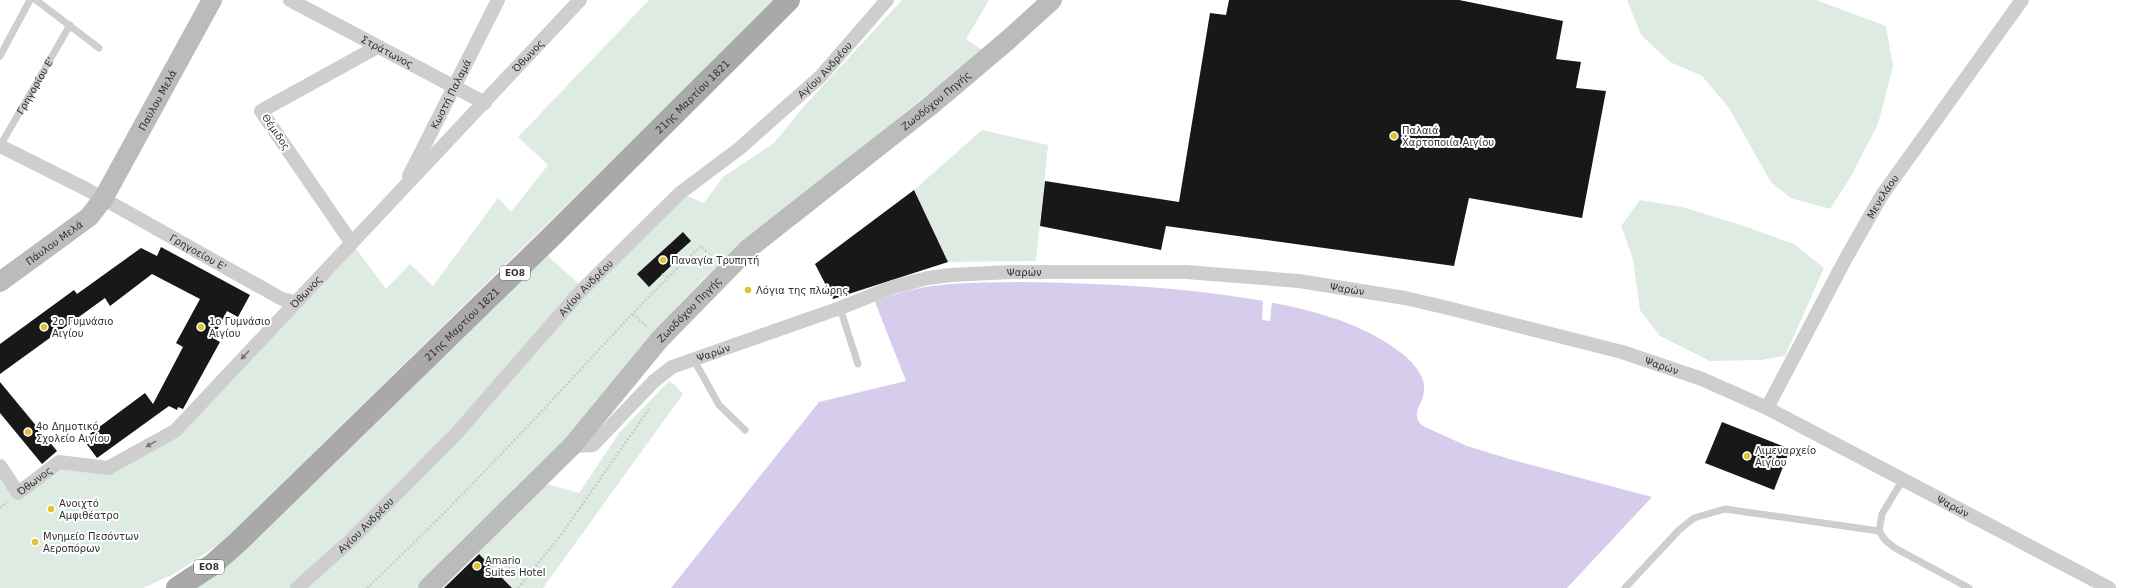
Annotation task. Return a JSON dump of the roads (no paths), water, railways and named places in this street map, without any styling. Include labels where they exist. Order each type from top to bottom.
[{"type":"main road","name":"Παύλου Μελά","points":[[103,199],[212,0]]},
{"type":"main road","name":"21ης Μαρτίου 1821","points":[[177,588],[212,565],[238,542],[550,238],[789,0]]},
{"type":"main road","name":"Ζωοδόχου Πηγής","points":[[428,588],[572,446],[660,339],[748,249],[930,106],[1008,40],[1052,0]]},
{"type":"main road","name":"Πάυλου Μελά","points":[[0,282],[89,217],[103,199]]},
{"type":"street","name":"Στράτωνος","points":[[290,0],[316,6],[377,47],[485,103]]},
{"type":"street","name":"Κωστή Παλαμά","points":[[403,189],[498,0]]},
{"type":"street","name":"Όθωνος","points":[[0,466],[18,493],[59,462],[108,468],[174,431],[294,302],[485,103],[580,0]]},
{"type":"street","name":"Αγίου Ανδρέου","points":[[297,588],[351,540],[456,434],[579,293],[680,193],[740,148],[820,77],[888,0]]},
{"type":"street","name":"Μενελάου","points":[[1767,408],[1846,258],[1882,195],[2022,0]]},
{"type":"street","name":"Θέμιδος","points":[[351,242],[261,111],[377,47]]},
{"type":"street","name":"Γρηγορίου Ε'","points":[[0,146],[86,188],[103,199]]},
{"type":"street","name":"Γρηγοείου Ε'","points":[[103,199],[282,299],[294,302]]},
{"type":"street","name":"Ψαρών","points":[[572,446],[593,445],[654,381],[672,367],[840,308],[893,287],[928,278],[951,275],[1011,272],[1186,272],[1266,276],[1405,298],[1622,352],[1702,379],[1767,408],[1902,481],[2109,588]]},
{"type":"lane","points":[[0,56],[30,0]]},
{"type":"lane","points":[[36,0],[99,48]]},
{"type":"lane","name":"Γρηγορίου Ε'","points":[[0,146],[70,25]]},
{"type":"lane","points":[[840,308],[858,364]]},
{"type":"lane","points":[[694,360],[719,405],[744,430]]},
{"type":"lane","points":[[1902,481],[1882,514],[1879,531],[1885,540],[1895,548],[1969,588]]},
{"type":"lane","points":[[1625,588],[1679,530],[1689,522],[1706,513],[1725,509],[1879,531]]},
{"type":"place","name":"Παλαιά Χαρτοποιία Αιγίου","points":[[1394,136]]},
{"type":"place","name":"Παναγία Τρυπητή","points":[[663,260]]},
{"type":"place","name":"Λόγια της πλώρης","points":[[748,290]]},
{"type":"place","name":"2ο Γυμνάσιο Αιγίου","points":[[44,327]]},
{"type":"place","name":"1ο Γυμνάσιο Αιγίου","points":[[201,327]]},
{"type":"place","name":"4ο Δημοτικό Σχολείο Αιγίου","points":[[28,432]]},
{"type":"place","name":"Λιμεναρχείο Αιγίου","points":[[1747,456]]},
{"type":"place","name":"Aνοιχτό Aμφιθέατρο","points":[[51,509]]},
{"type":"place","name":"Μνημείο Πεσόντων Αεροπόρων","points":[[35,542]]},
{"type":"place","name":"Amario Suites Hotel","points":[[477,566]]}]
